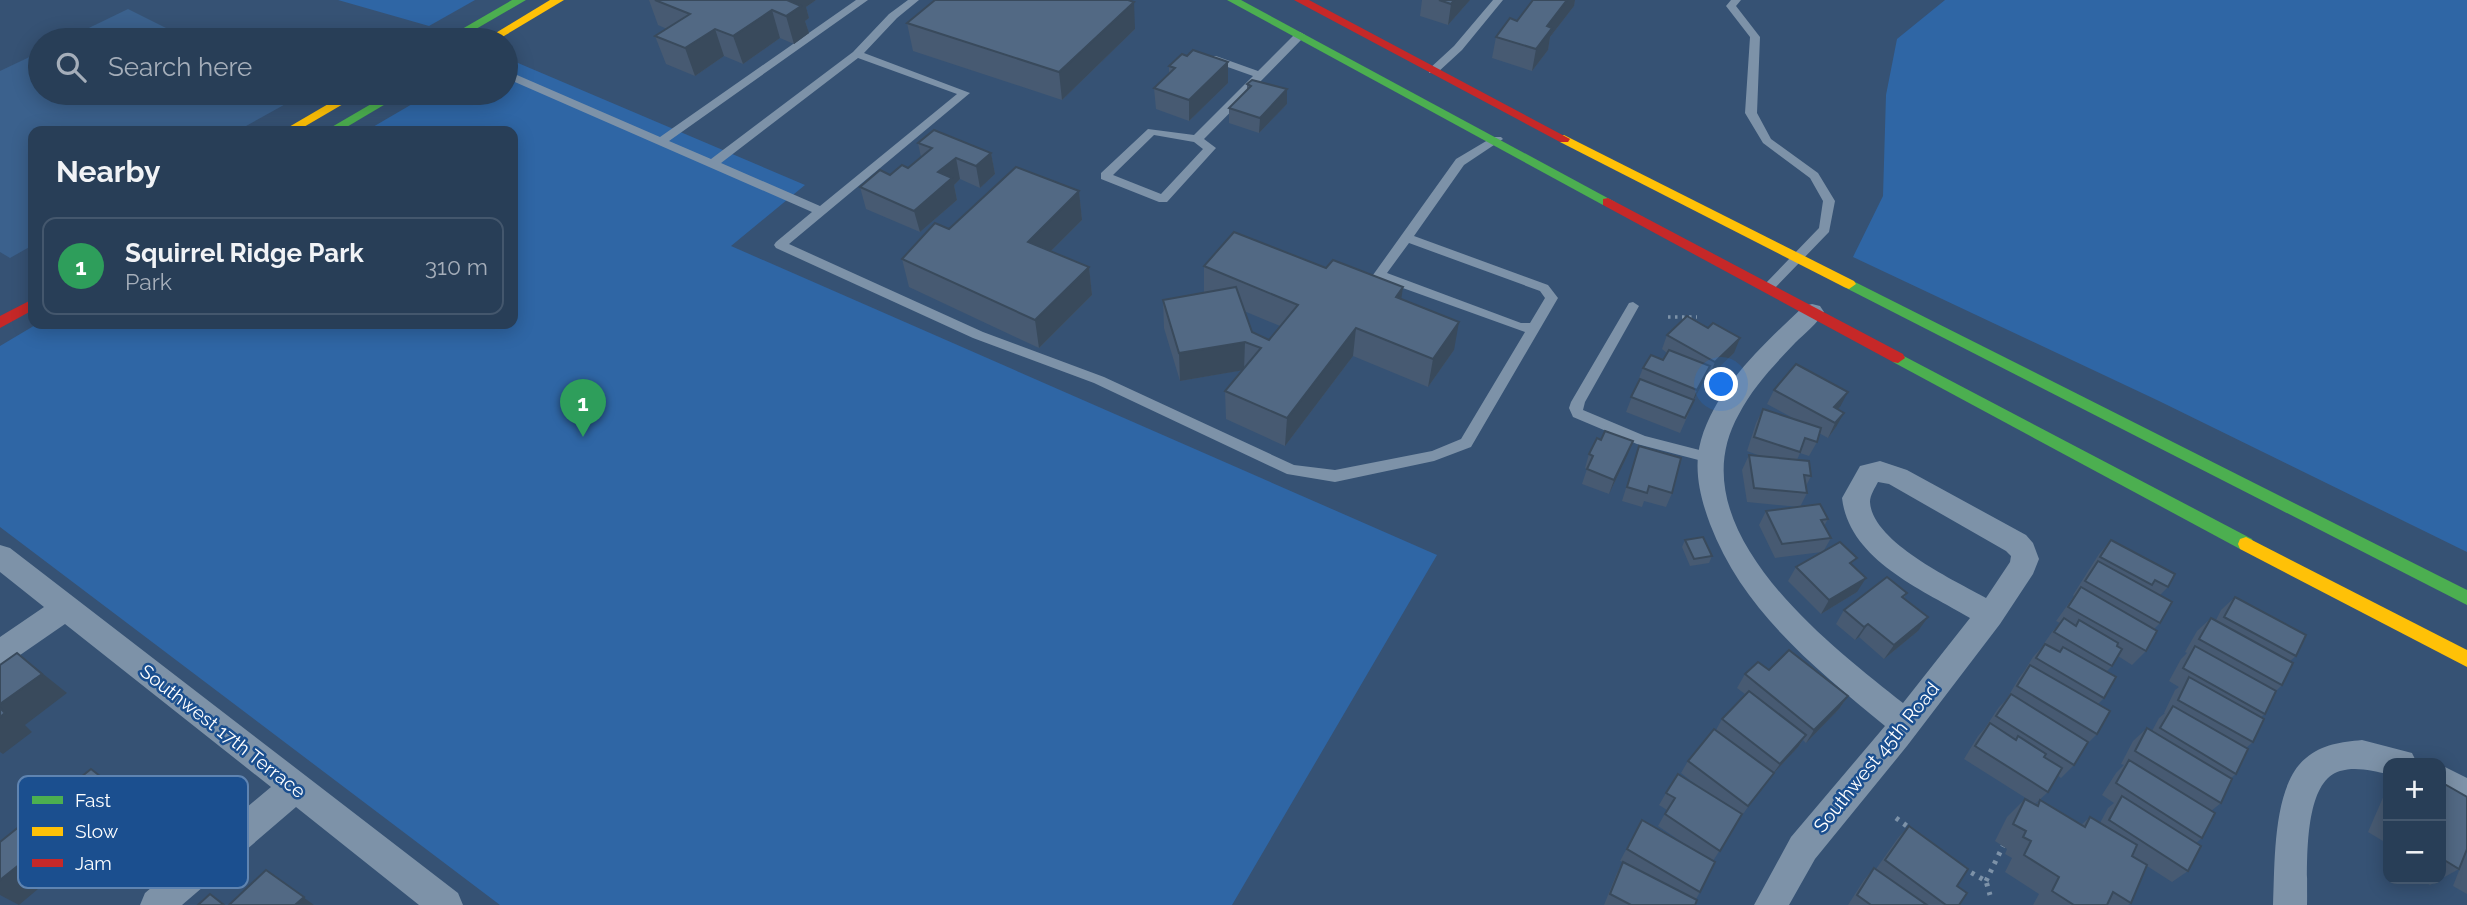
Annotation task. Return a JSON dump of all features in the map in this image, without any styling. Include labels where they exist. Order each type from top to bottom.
[{"type":"main road","points":[[470,28],[520,0]]},
{"type":"main road","points":[[510,28],[558,0]]},
{"type":"main road","points":[[1233,0],[1497,139],[1812,312],[2467,659]]},
{"type":"main road","points":[[1301,0],[1527,120],[2467,598]]},
{"type":"main road","points":[[297,126],[335,105]]},
{"type":"main road","points":[[340,126],[377,105]]},
{"type":"main road","points":[[1497,139],[1527,120]]},
{"type":"main road","points":[[1812,312],[1843,280]]},
{"type":"main road","points":[[0,323],[28,307]]},
{"type":"street","points":[[1812,312],[1762,361],[1718,428],[1710,458],[1711,487],[1726,536],[1758,589],[1813,647],[1905,723]]},
{"type":"street","name":"Southwest 45th Road","points":[[1771,905],[1803,848],[1990,615],[2023,566],[2024,552],[2016,543],[1898,477],[1880,471],[1870,473],[1856,498],[1863,525],[1876,541],[1897,558],[1990,615]]},
{"type":"street","name":"Southwest 17th Terrace","points":[[0,556],[446,905]]},
{"type":"street","points":[[0,653],[65,608]]},
{"type":"street","points":[[2290,905],[2298,797],[2304,780],[2316,765],[2329,758],[2360,756],[2383,760]]},
{"type":"street","points":[[2446,783],[2467,794]]},
{"type":"street","points":[[248,827],[295,787]]},
{"type":"street","points":[[157,905],[177,888]]},
{"type":"lane","points":[[661,141],[863,0]]},
{"type":"lane","points":[[712,165],[857,54],[893,16],[914,0]]},
{"type":"lane","points":[[1433,71],[1458,48],[1498,0]]},
{"type":"lane","points":[[1735,0],[1731,6],[1755,37],[1751,113],[1767,141],[1814,176],[1829,201],[1825,229],[1768,288]]},
{"type":"lane","points":[[1197,139],[1300,35]]},
{"type":"lane","points":[[857,54],[965,93],[780,245],[978,335],[1099,380],[1292,470],[1335,476],[1409,463],[1466,443],[1552,298],[1544,288],[1407,238]]},
{"type":"lane","points":[[1205,55],[1260,75]]},
{"type":"lane","points":[[518,79],[820,211]]},
{"type":"lane","points":[[1152,131],[1197,139],[1210,148],[1163,199],[1105,176],[1152,131]]},
{"type":"lane","points":[[1497,139],[1460,162],[1379,275],[1520,327],[1534,328]]},
{"type":"lane","points":[[1633,306],[1578,402],[1578,413],[1642,440],[1710,458]]},
{"type":"path","points":[[1668,317],[1697,317]]},
{"type":"path","points":[[1896,818],[1917,834]]},
{"type":"path","points":[[1990,895],[1986,881],[2003,846]]},
{"type":"path","points":[[1960,866],[1986,881]]},
{"type":"shaded area","points":[[338,0],[475,0],[429,26]]},
{"type":"shaded area","points":[[1945,0],[2467,0],[2467,552],[2159,401],[1853,257],[1883,196],[1886,95],[1897,39]]},
{"type":"shaded area","points":[[128,9],[166,28],[89,28]]},
{"type":"shaded area","points":[[28,58],[28,105],[284,105],[246,126],[28,126],[28,248],[10,258],[0,252],[0,71]]},
{"type":"shaded area","points":[[518,63],[805,185],[731,246],[1437,555],[1232,905],[500,905],[0,527],[0,346],[29,329],[518,329],[518,126],[375,126],[410,105],[518,105]]},
{"type":"building","points":[[655,0],[787,0],[801,6],[786,16],[772,10],[733,36],[715,29],[685,48],[655,36],[690,14]]},
{"type":"building","points":[[935,0],[1134,2],[1059,72],[907,23]]},
{"type":"building","points":[[1533,0],[1567,0],[1547,26],[1552,28],[1536,49],[1496,37],[1510,18],[1517,21]]},
{"type":"building","points":[[1193,50],[1228,62],[1189,100],[1154,88],[1175,68],[1169,66],[1182,54],[1187,56]]},
{"type":"building","points":[[1252,80],[1287,89],[1260,118],[1229,108],[1251,86],[1247,84]]},
{"type":"building","points":[[934,130],[991,153],[976,166],[956,158],[938,172],[952,178],[914,211],[860,187],[880,170],[890,175],[902,165],[908,168],[932,148],[918,143]]},
{"type":"building","points":[[1016,167],[1079,191],[1028,242],[1089,267],[1035,320],[902,259],[935,223],[949,229]]},
{"type":"building","points":[[1234,232],[1326,268],[1333,260],[1403,287],[1396,297],[1459,322],[1433,359],[1356,328],[1287,418],[1225,391],[1261,348],[1245,342],[1179,353],[1163,300],[1236,287],[1252,332],[1269,340],[1298,305],[1204,266]]},
{"type":"building","points":[[1687,316],[1708,328],[1713,323],[1740,338],[1715,362],[1667,335]]},
{"type":"building","points":[[1669,350],[1710,366],[1697,390],[1643,368],[1651,355],[1663,360]]},
{"type":"building","points":[[1796,364],[1848,392],[1834,407],[1844,413],[1835,423],[1774,390]]},
{"type":"building","points":[[1640,379],[1694,400],[1685,418],[1631,397]]},
{"type":"building","points":[[1763,409],[1821,428],[1817,442],[1805,438],[1800,452],[1754,437]]},
{"type":"building","points":[[1605,431],[1633,441],[1614,480],[1587,469],[1593,456],[1589,454],[1597,438],[1601,440]]},
{"type":"building","points":[[1639,446],[1681,458],[1672,493],[1649,486],[1647,493],[1627,487]]},
{"type":"building","points":[[1749,455],[1809,461],[1811,476],[1804,475],[1807,493],[1754,488]]},
{"type":"building","points":[[1820,504],[1828,519],[1821,520],[1831,538],[1782,544],[1766,511]]},
{"type":"building","points":[[1703,537],[1712,556],[1694,559],[1685,540]]},
{"type":"building","points":[[2111,540],[2175,574],[2168,587],[2155,580],[2152,585],[2100,557]]},
{"type":"building","points":[[1840,542],[1857,558],[1850,563],[1866,578],[1829,600],[1796,567]]},
{"type":"building","points":[[2098,561],[2172,602],[2160,623],[2085,581]]},
{"type":"building","points":[[1887,577],[1907,593],[1902,597],[1928,617],[1894,645],[1868,624],[1864,627],[1844,610]]},
{"type":"building","points":[[2081,587],[2157,631],[2146,651],[2068,607]]},
{"type":"building","points":[[2235,597],[2306,635],[2296,656],[2224,617]]},
{"type":"building","points":[[2064,618],[2076,626],[2079,620],[2118,643],[2117,646],[2122,649],[2112,666],[2054,632]]},
{"type":"building","points":[[2211,618],[2293,663],[2282,685],[2199,639]]},
{"type":"building","points":[[2045,644],[2060,652],[2063,647],[2116,677],[2104,698],[2036,658]]},
{"type":"building","points":[[2195,646],[2276,691],[2265,714],[2183,668]]},
{"type":"building","points":[[1789,650],[1848,696],[1814,730],[1745,674],[1758,662],[1769,670]]},
{"type":"building","points":[[17,653],[42,674],[0,704],[0,665]]},
{"type":"building","points":[[2030,665],[2110,711],[2097,734],[2017,686]]},
{"type":"building","points":[[2189,677],[2264,719],[2253,742],[2178,700]]},
{"type":"building","points":[[1749,691],[1806,735],[1780,764],[1722,719]]},
{"type":"building","points":[[2011,694],[2088,742],[2074,765],[1996,716]]},
{"type":"building","points":[[2173,706],[2248,749],[2236,774],[2160,728]]},
{"type":"building","points":[[1990,723],[2016,740],[2018,736],[2062,768],[2048,792],[1975,746]]},
{"type":"building","points":[[2147,728],[2232,779],[2221,803],[2135,751]]},
{"type":"building","points":[[1714,729],[1774,773],[1748,806],[1688,761]]},
{"type":"building","points":[[2129,760],[2215,813],[2202,838],[2116,783]]},
{"type":"building","points":[[91,769],[100,776],[82,776]]},
{"type":"building","points":[[1678,774],[1742,814],[1720,851],[1665,814],[1675,798],[1666,793]]},
{"type":"building","points":[[2446,785],[2467,797],[2467,849],[2459,869],[2446,861]]},
{"type":"building","points":[[2122,796],[2201,846],[2188,871],[2109,820]]},
{"type":"building","points":[[2025,799],[2038,806],[2040,800],[2085,827],[2090,817],[2137,845],[2132,856],[2147,865],[2131,903],[2113,892],[2107,905],[2074,905],[2052,891],[2059,877],[2024,855],[2031,841],[2023,837],[2026,831],[2013,824]]},
{"type":"building","points":[[1642,820],[1715,862],[1700,892],[1627,849]]},
{"type":"building","points":[[1909,826],[1968,869],[1957,886],[1967,893],[1959,905],[1946,905],[1885,860]]},
{"type":"building","points":[[18,828],[18,866],[0,880],[0,842]]},
{"type":"building","points":[[1623,862],[1697,900],[1695,905],[1631,905],[1610,894]]},
{"type":"building","points":[[1874,868],[1927,905],[1871,905],[1857,895]]},
{"type":"building","points":[[266,870],[304,897],[295,905],[229,905]]},
{"type":"building","points":[[210,894],[224,905],[198,905]]},
{"type":"traffic: fast","points":[[470,28],[520,0]]},
{"type":"traffic: fast","points":[[1233,0],[1608,202]]},
{"type":"traffic: fast","points":[[340,126],[377,105]]},
{"type":"traffic: fast","points":[[1849,284],[2467,598]]},
{"type":"traffic: fast","points":[[1898,358],[2246,544]]},
{"type":"traffic: slow","points":[[510,28],[558,0]]},
{"type":"traffic: slow","points":[[297,126],[335,105]]},
{"type":"traffic: slow","points":[[1564,139],[1849,284]]},
{"type":"traffic: slow","points":[[2246,544],[2467,659]]},
{"type":"traffic: jam","points":[[1300,0],[1564,139]]},
{"type":"traffic: jam","points":[[1608,202],[1898,358]]},
{"type":"traffic: jam","points":[[0,323],[28,307]]},
{"type":"place","name":"Squirrel Ridge Park","points":[[583,437]]}]
